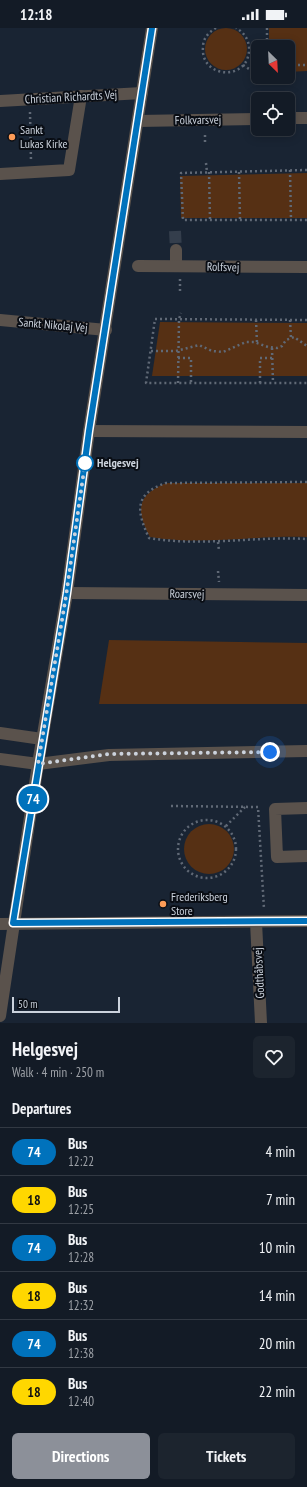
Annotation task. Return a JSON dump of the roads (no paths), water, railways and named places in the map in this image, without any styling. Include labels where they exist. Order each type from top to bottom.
[{"type":"street","points":[[0,1016],[38,764],[67,593],[89,431],[152,28]]},
{"type":"street","name":"Christian Richardts Vej","points":[[0,101],[142,93]]},
{"type":"street","points":[[0,174],[69,170],[81,96]]},
{"type":"street","name":"Folkvarsvej","points":[[138,121],[251,118]]},
{"type":"street","points":[[295,118],[307,118]]},
{"type":"street","points":[[176,250],[176,266]]},
{"type":"street","name":"Rolfsvej","points":[[138,266],[307,267]]},
{"type":"street","name":"Sankt Nikolaj Vej","points":[[0,320],[106,330]]},
{"type":"street","points":[[89,431],[307,432]]},
{"type":"street","name":"Roarsvej","points":[[67,593],[307,595]]},
{"type":"street","points":[[0,733],[42,739]]},
{"type":"street","points":[[0,759],[38,764],[109,754],[307,752]]},
{"type":"street","points":[[307,808],[275,809],[277,857],[307,856]]},
{"type":"street","points":[[0,924],[307,921]]},
{"type":"street","name":"Godthåbsvej","points":[[260,922],[261,1023]]},
{"type":"tunnel","points":[[175,231],[176,250]]},
{"type":"place","name":"Sankt Lukas Kirke","points":[[12,137]]},
{"type":"place","name":"Helgesvej","points":[[85,463]]},
{"type":"place","name":"Frederiksberg Store","points":[[163,904]]}]
